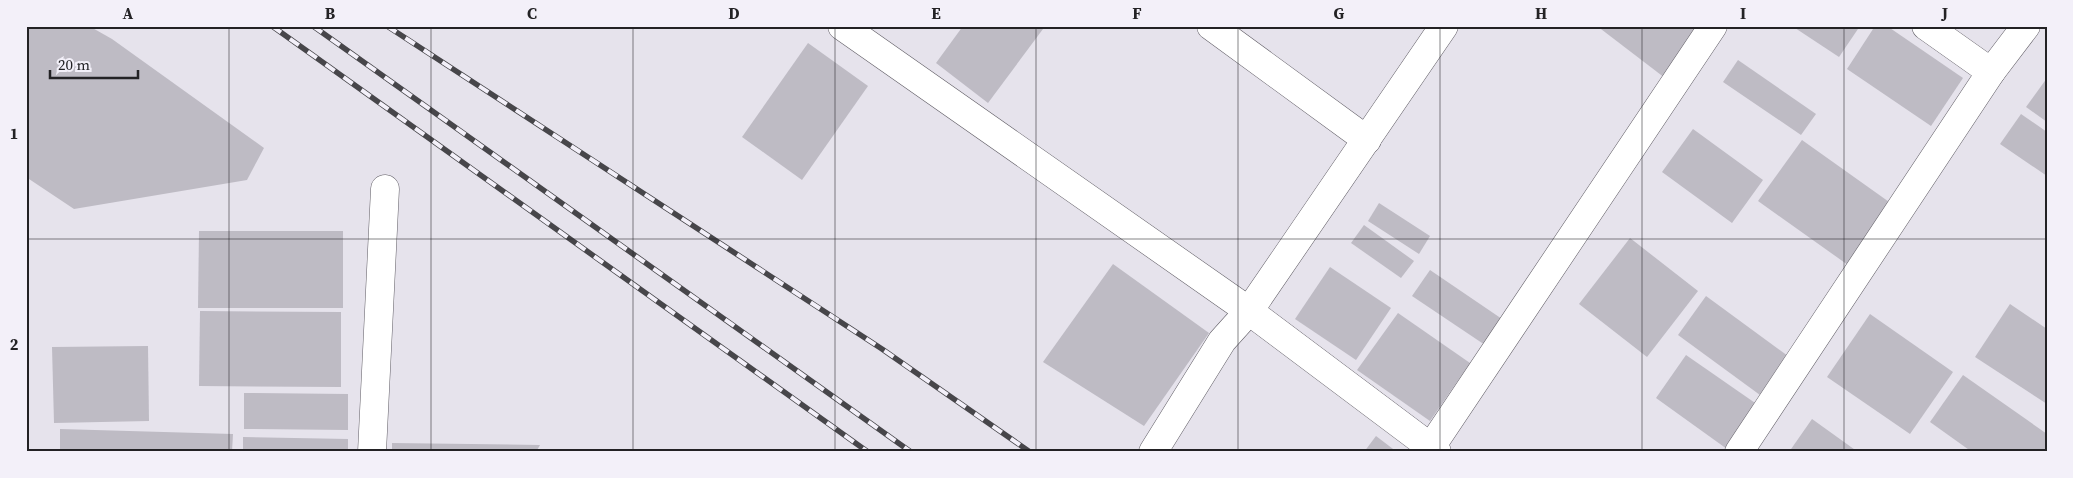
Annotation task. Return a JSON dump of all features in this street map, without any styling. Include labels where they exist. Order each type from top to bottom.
[{"type":"lane","points":[[842,26],[1249,311],[1434,449],[1713,26]]},
{"type":"lane","points":[[1211,26],[1367,140]]},
{"type":"lane","points":[[1153,452],[1222,341],[1249,311],[1444,26]]},
{"type":"lane","points":[[1926,26],[1991,72]]},
{"type":"lane","points":[[1739,452],[1991,72],[2026,26]]},
{"type":"lane","points":[[372,452],[385,190]]},
{"type":"building","points":[[26,26],[89,26],[112,39],[264,148],[247,180],[74,209],[26,177]]},
{"type":"building","points":[[963,26],[1040,26],[1043,29],[988,103],[936,63]]},
{"type":"building","points":[[1597,26],[1697,26],[1665,78]]},
{"type":"building","points":[[1792,26],[1860,26],[1839,57]]},
{"type":"building","points":[[1875,26],[1887,26],[1963,78],[1931,126],[1847,69]]},
{"type":"building","points":[[808,43],[868,86],[802,180],[742,137]]},
{"type":"building","points":[[1738,60],[1816,114],[1801,135],[1723,82]]},
{"type":"building","points":[[2047,78],[2047,122],[2026,107]]},
{"type":"building","points":[[2021,114],[2047,132],[2047,176],[2000,144]]},
{"type":"building","points":[[1693,129],[1763,180],[1732,223],[1662,172]]},
{"type":"building","points":[[1802,140],[1899,209],[1855,270],[1758,201]]},
{"type":"building","points":[[1379,203],[1430,236],[1419,254],[1368,221]]},
{"type":"building","points":[[1364,225],[1414,261],[1401,278],[1351,243]]},
{"type":"building","points":[[199,231],[343,231],[343,308],[198,308]]},
{"type":"building","points":[[1630,238],[1698,291],[1647,357],[1579,304]]},
{"type":"building","points":[[1113,264],[1209,333],[1144,426],[1043,362]]},
{"type":"building","points":[[1330,267],[1391,308],[1356,360],[1295,319]]},
{"type":"building","points":[[1430,270],[1505,321],[1488,347],[1412,296]]},
{"type":"building","points":[[1706,296],[1788,356],[1760,395],[1678,335]]},
{"type":"building","points":[[2010,304],[2047,329],[2047,404],[1975,357]]},
{"type":"building","points":[[200,311],[341,312],[341,387],[199,386]]},
{"type":"building","points":[[1398,313],[1470,363],[1430,421],[1357,370]]},
{"type":"building","points":[[1870,314],[1953,372],[1910,434],[1827,377]]},
{"type":"building","points":[[148,346],[149,421],[54,423],[52,347]]},
{"type":"building","points":[[1686,355],[1758,405],[1727,449],[1656,398]]},
{"type":"building","points":[[1963,375],[2047,434],[2047,452],[1972,452],[1930,422]]},
{"type":"building","points":[[244,393],[348,394],[348,430],[244,429]]},
{"type":"building","points":[[1812,419],[1858,452],[1789,452]]},
{"type":"building","points":[[60,429],[233,434],[232,452],[60,452]]},
{"type":"building","points":[[1376,436],[1397,452],[1364,452]]},
{"type":"building","points":[[243,437],[348,439],[348,452],[243,452]]},
{"type":"building","points":[[392,443],[540,445],[536,452],[392,452]]},
{"type":"railway","points":[[272,26],[868,452]]},
{"type":"railway","points":[[313,26],[911,452]]},
{"type":"railway","points":[[387,26],[882,349],[1030,452]]}]
